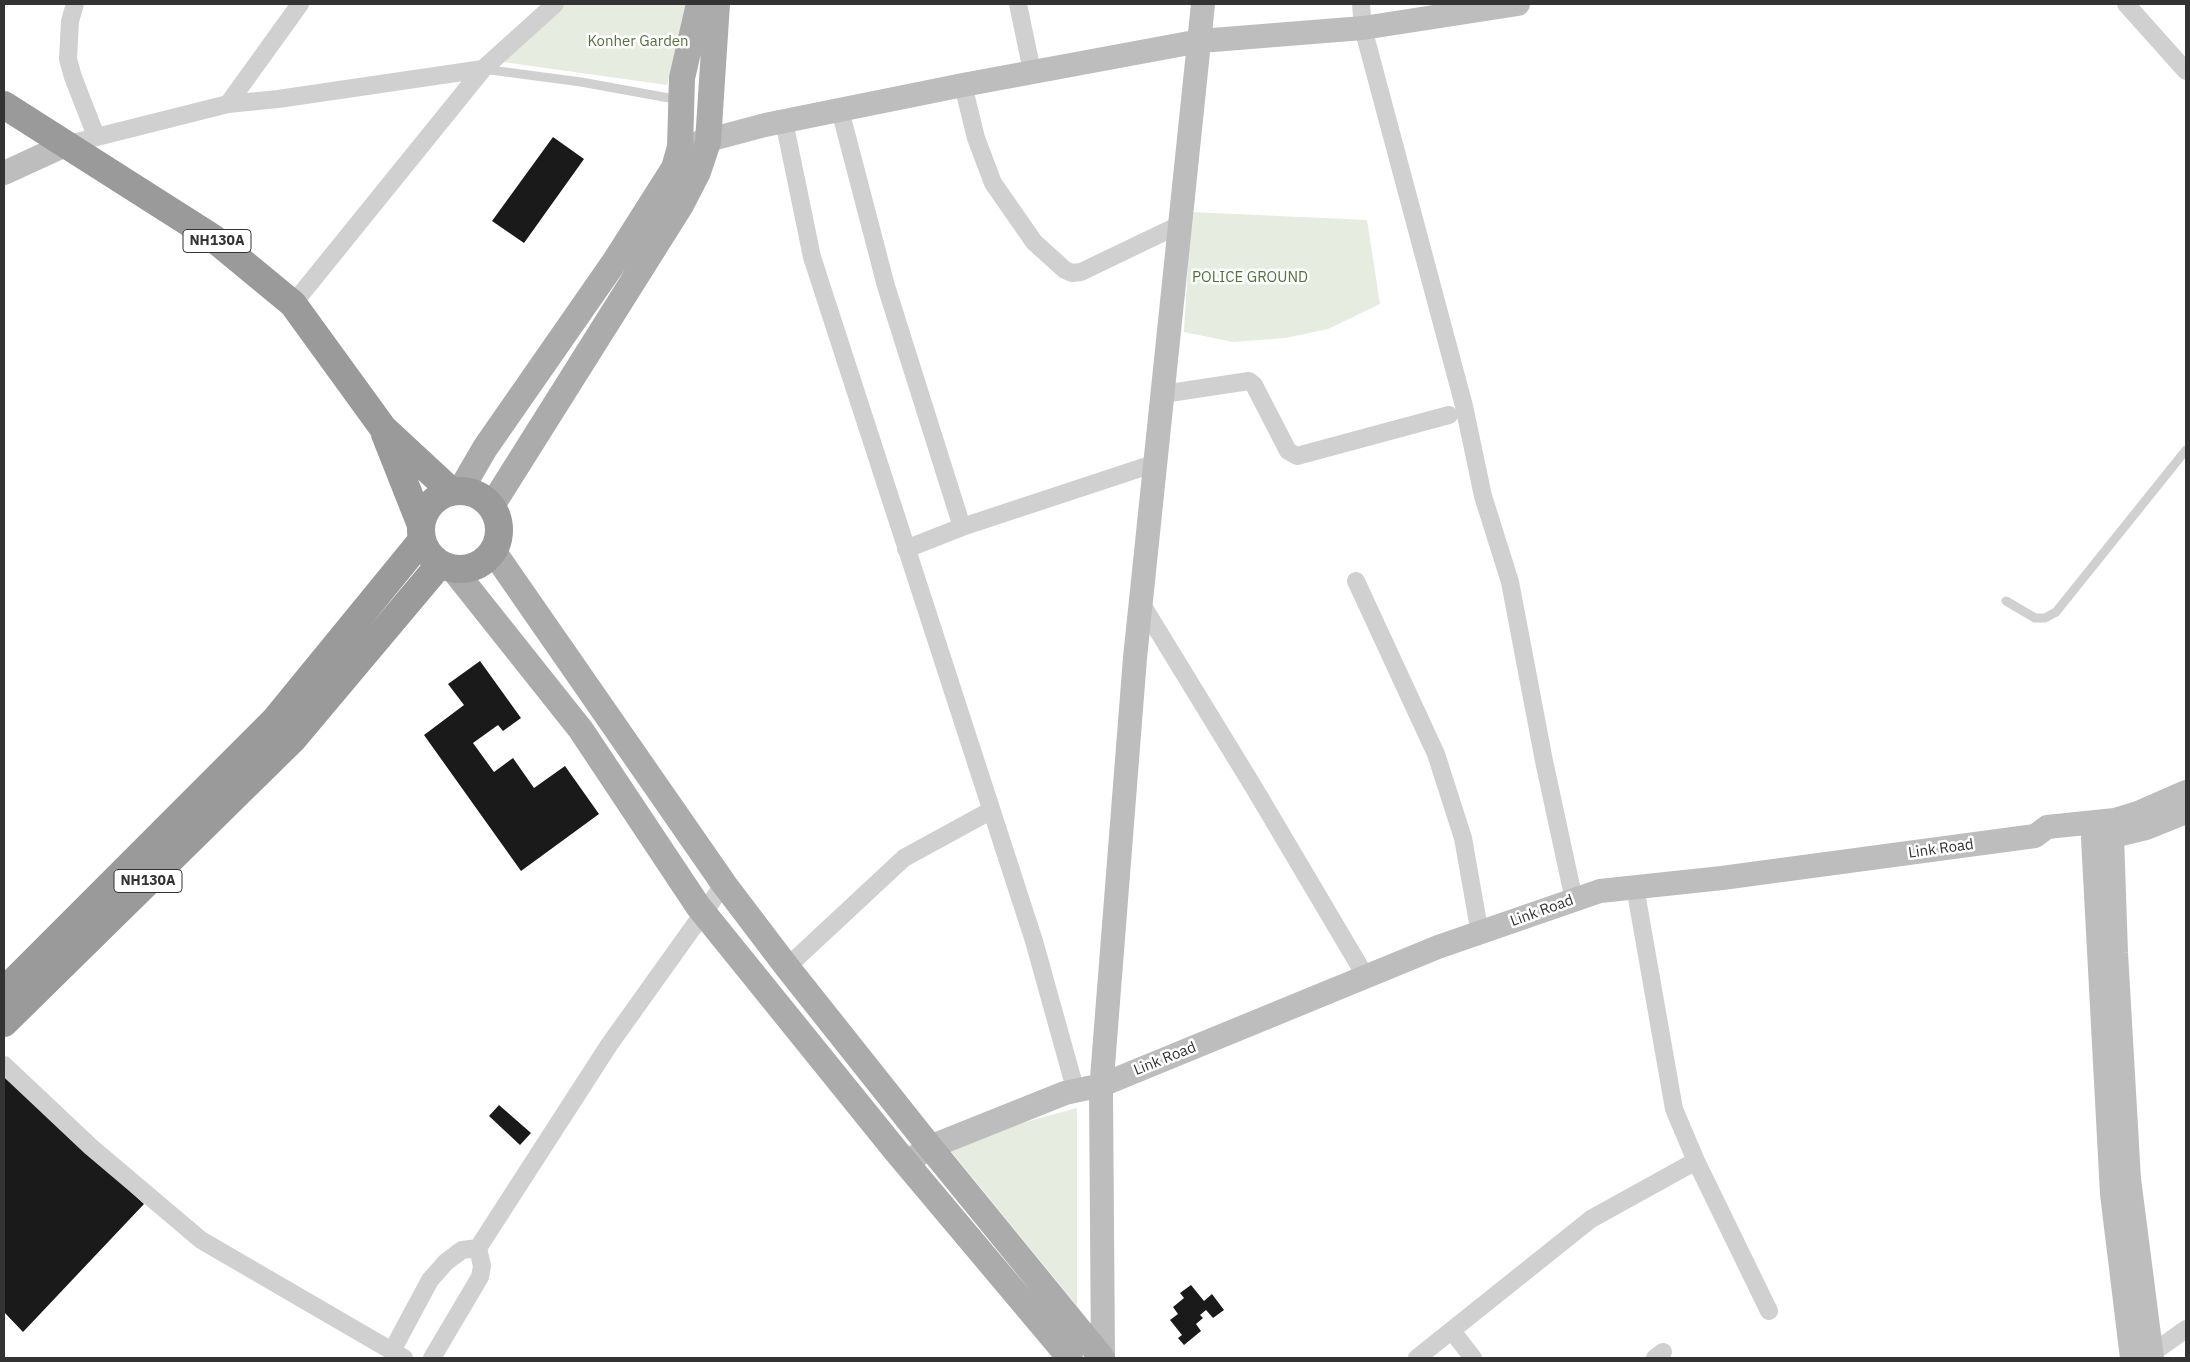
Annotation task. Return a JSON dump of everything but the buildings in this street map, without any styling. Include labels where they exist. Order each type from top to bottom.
[{"type":"highway","name":"NH130A","points":[[4,105],[214,238],[293,304],[383,428],[456,492]]},
{"type":"highway","name":"NH130A","points":[[4,1023],[293,739],[446,566],[428,554],[422,532],[383,428]]},
{"type":"highway","name":"NH130A","points":[[4,991],[274,721],[422,532],[426,511],[436,499],[456,492],[477,495],[491,507]]},
{"type":"highway","points":[[446,566],[468,568],[482,562],[493,551],[498,536],[498,521],[491,507]]},
{"type":"main road","points":[[456,492],[620,253],[674,168],[680,147],[682,78],[699,4]]},
{"type":"main road","points":[[491,507],[681,205],[698,172],[708,142],[717,4]]},
{"type":"main road","points":[[493,551],[724,884],[787,967],[935,1153],[1102,1358]]},
{"type":"main road","points":[[446,566],[581,730],[702,912],[911,1168],[1070,1358]]},
{"type":"street","points":[[75,4],[70,21],[68,59],[96,136]]},
{"type":"street","points":[[228,104],[300,4]]},
{"type":"street","points":[[293,304],[483,69],[555,4]]},
{"type":"street","points":[[1018,4],[1032,71]]},
{"type":"street","points":[[1102,1358],[1102,1085],[1141,602],[1203,4]]},
{"type":"street","points":[[1361,4],[1363,28],[1464,406],[1483,496],[1510,582],[1544,761],[1574,900]]},
{"type":"street","points":[[680,147],[708,142],[784,121],[1032,71],[1200,41],[1363,28],[1518,4]]},
{"type":"street","points":[[2126,4],[2186,71]]},
{"type":"street","points":[[4,173],[65,145],[228,104],[278,99],[483,69]]},
{"type":"street","points":[[963,85],[976,138],[993,183],[1034,242],[1065,270],[1072,273],[1082,272],[1181,224]]},
{"type":"street","points":[[840,110],[886,286],[962,527]]},
{"type":"street","points":[[784,121],[812,257],[990,811],[1034,941],[1076,1092]]},
{"type":"street","points":[[1163,394],[1248,381],[1254,385],[1288,451],[1297,456],[1449,415]]},
{"type":"street","points":[[906,549],[962,527],[1156,463]]},
{"type":"street","points":[[1356,581],[1436,754],[1463,838],[1480,934]]},
{"type":"street","points":[[1141,602],[1366,977]]},
{"type":"street","name":"Link Road","points":[[911,1168],[935,1153],[1065,1093],[1102,1085],[1438,948],[1600,891],[1722,878],[2035,836],[2047,827],[2123,818],[2186,792]]},
{"type":"street","points":[[787,967],[904,858],[990,811]]},
{"type":"street","name":"Link Road","points":[[2035,836],[2045,844],[2103,837],[2146,828],[2186,812]]},
{"type":"street","points":[[2103,837],[2116,954],[2129,1179],[2145,1357],[2186,1329]]},
{"type":"street","points":[[432,1358],[480,1277],[482,1266],[478,1248],[609,1045],[702,912],[724,884]]},
{"type":"street","points":[[1635,887],[1674,1109],[1696,1161],[1769,1311]]},
{"type":"street","points":[[4,1065],[91,1147],[201,1240],[398,1355],[430,1280],[446,1262],[462,1250],[478,1248]]},
{"type":"street","points":[[1417,1358],[1591,1219],[1696,1161]]},
{"type":"street","points":[[1452,1331],[1473,1358]]},
{"type":"lane","points":[[483,69],[581,82],[681,100]]},
{"type":"lane","points":[[2006,601],[2035,618],[2045,618],[2056,612],[2186,450]]},
{"type":"green space","name":"Konher Garden","points":[[561,4],[687,4],[667,85],[503,62]]},
{"type":"green space","name":"POLICE GROUND","points":[[1191,212],[1367,220],[1380,304],[1328,329],[1285,338],[1233,342],[1184,332]]},
{"type":"green space","points":[[1077,1108],[1077,1306],[945,1144]]}]
